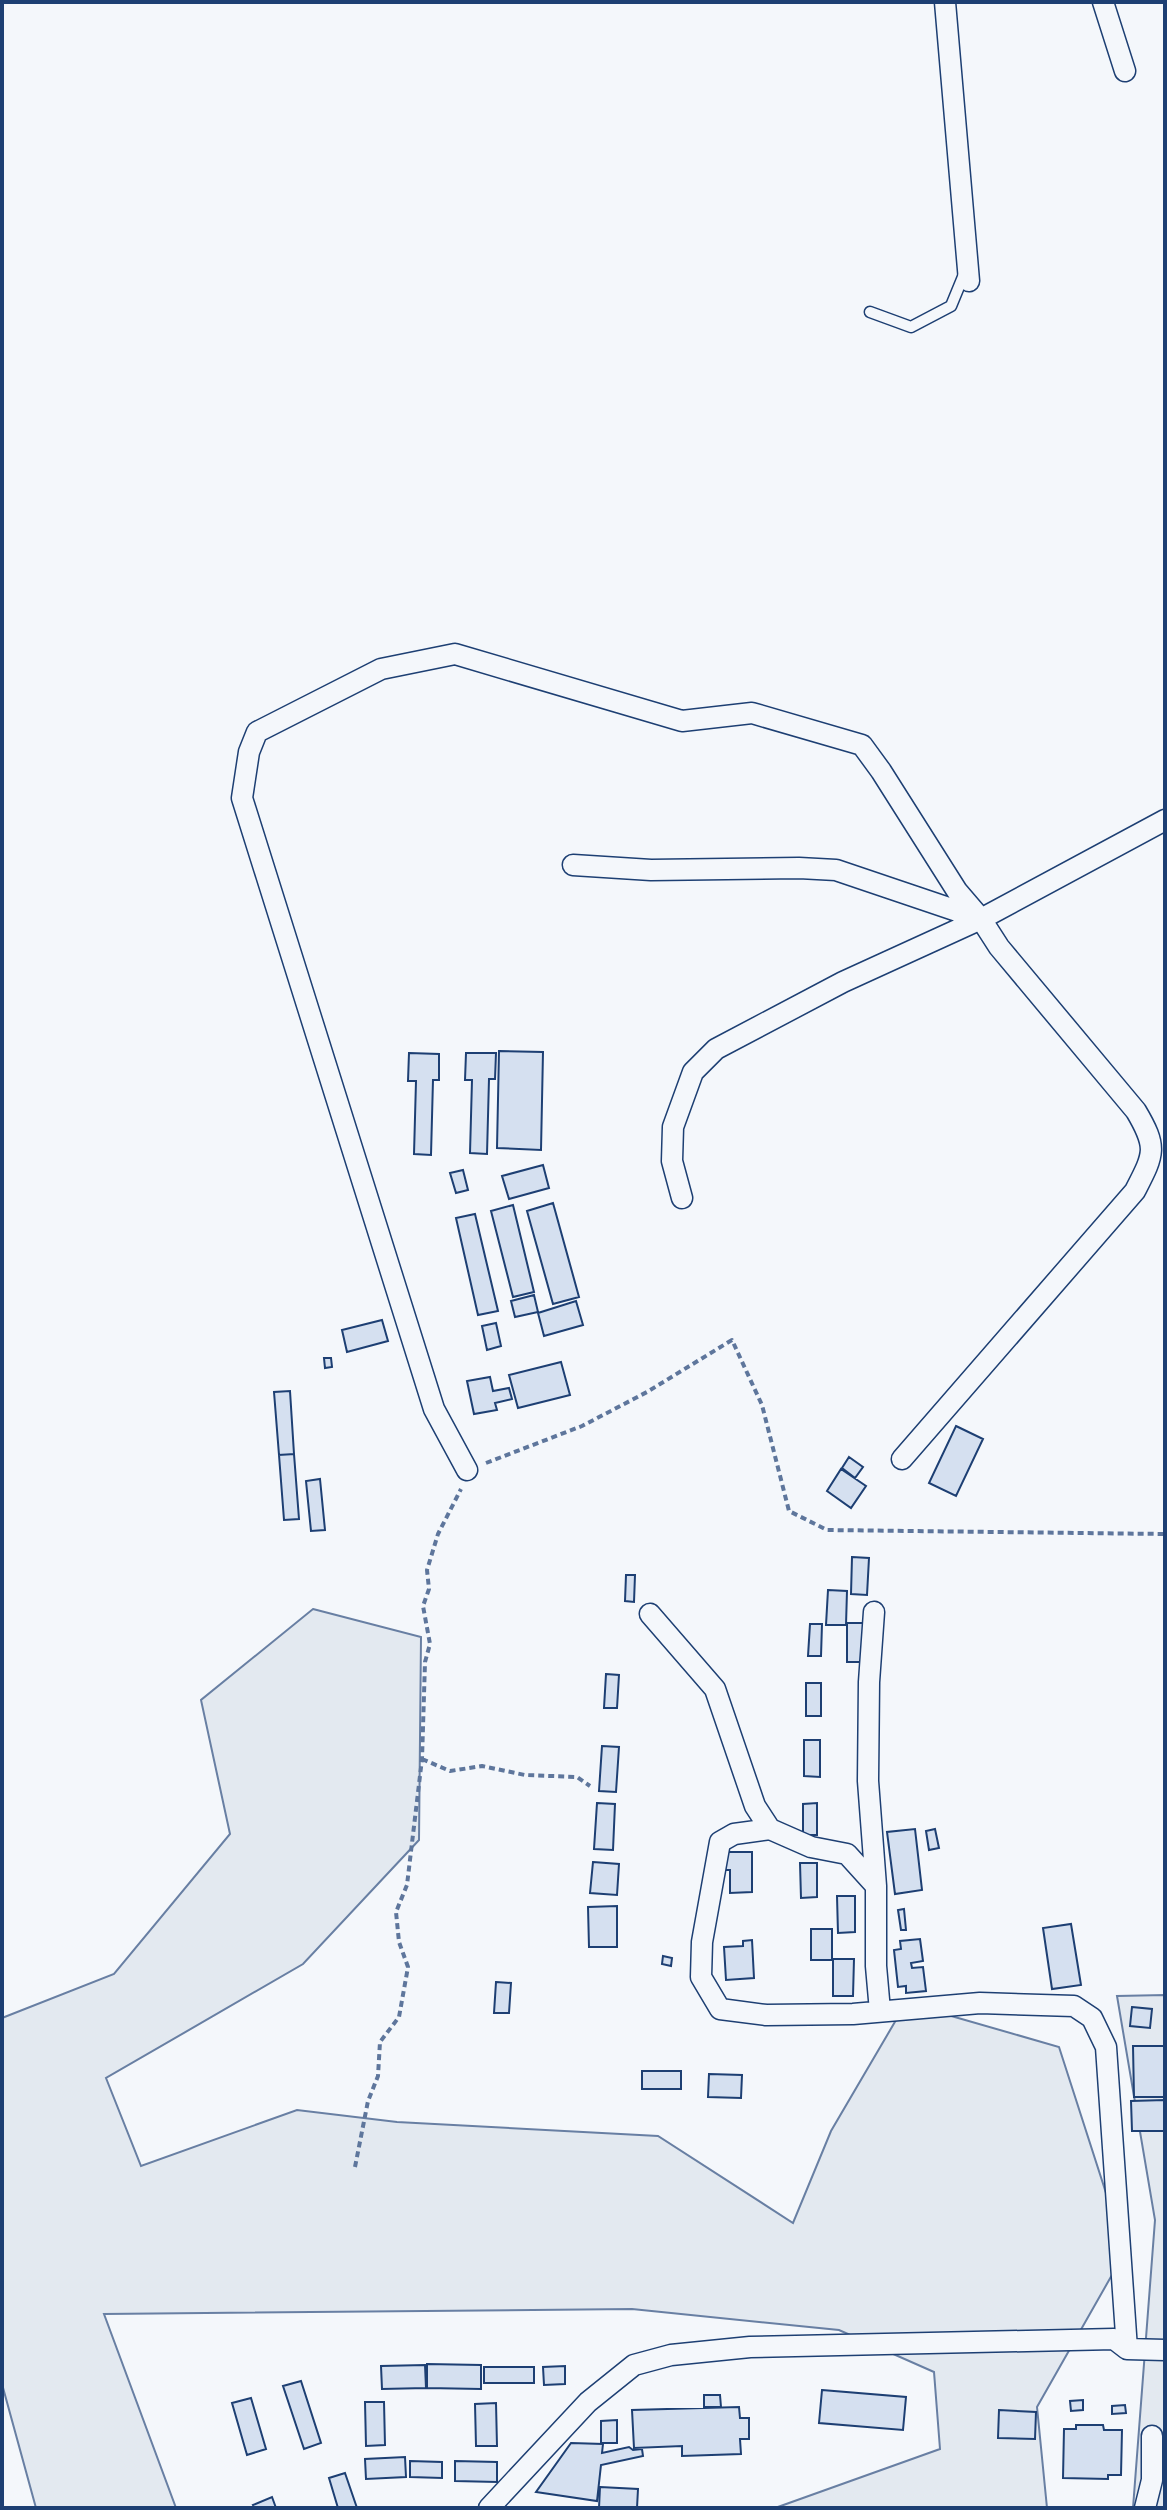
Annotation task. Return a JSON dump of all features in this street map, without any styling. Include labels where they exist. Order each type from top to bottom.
[{"type":"street","points":[[945,2],[968,275]]},
{"type":"street","points":[[1103,2],[1125,71]]},
{"type":"street","points":[[467,1470],[434,1409],[242,798],[249,752],[257,732],[381,669],[455,654],[682,721],[752,713],[862,745],[957,891],[999,947],[1136,1111],[1151,1137],[1151,1160],[1135,1191],[902,1459]]},
{"type":"street","points":[[682,1198],[672,1161],[673,1127],[693,1072],[716,1049],[843,982],[981,919],[1165,820]]},
{"type":"street","points":[[573,865],[651,870],[836,870],[981,919]]},
{"type":"street","points":[[874,1612],[869,1682],[868,1781],[876,1886],[876,1966],[880,2011]]},
{"type":"street","points":[[650,1614],[715,1689],[755,1806],[770,1829]]},
{"type":"street","points":[[876,1886],[847,1854],[811,1847],[770,1829],[734,1834],[720,1842],[702,1942],[701,1977],[720,2009],[766,2015],[853,2014],[996,2003],[1074,2006],[1092,2018],[1106,2047],[1127,2349]]},
{"type":"street","points":[[489,2508],[588,2402],[634,2365],[671,2355],[750,2347],[1114,2339],[1127,2349],[1165,2350]]},
{"type":"street","points":[[1145,2507],[1152,2480],[1152,2436]]},
{"type":"street","points":[[1145,2507],[1165,2495]]},
{"type":"lane","points":[[870,312],[911,327],[951,306],[968,275]]},
{"type":"path","points":[[355,2167],[368,2101],[378,2076],[380,2042],[399,2017],[408,1967],[399,1942],[396,1912],[407,1885],[422,1759],[425,1662],[430,1644],[423,1606],[429,1589],[427,1570],[438,1534],[467,1470],[582,1426],[647,1392],[732,1340],[762,1405],[789,1511],[827,1530],[1165,1534]]},
{"type":"path","points":[[422,1759],[450,1771],[482,1766],[525,1775],[577,1777],[590,1786]]},
{"type":"shaded area","points":[[313,1609],[421,1637],[419,1840],[303,1964],[106,2078],[141,2166],[297,2110],[397,2122],[658,2136],[793,2223],[831,2131],[906,2003],[1059,2047],[1125,2252],[1037,2407],[1047,2508],[775,2508],[940,2449],[934,2372],[839,2330],[632,2309],[104,2314],[176,2508],[36,2508],[2,2384],[2,2018],[114,1974],[230,1834],[201,1700]]},
{"type":"shaded area","points":[[1165,1995],[1165,2508],[1133,2508],[1155,2220],[1117,1996]]},
{"type":"building","points":[[499,1051],[543,1052],[541,1150],[497,1148]]},
{"type":"building","points":[[409,1053],[439,1054],[439,1080],[433,1080],[431,1155],[414,1154],[416,1081],[408,1081]]},
{"type":"building","points":[[466,1053],[496,1053],[495,1079],[489,1079],[487,1154],[470,1153],[472,1080],[465,1080]]},
{"type":"building","points":[[543,1165],[549,1188],[509,1199],[502,1176]]},
{"type":"building","points":[[463,1170],[468,1190],[456,1193],[450,1173]]},
{"type":"building","points":[[553,1203],[579,1297],[553,1304],[527,1211]]},
{"type":"building","points":[[513,1205],[534,1292],[513,1297],[491,1211]]},
{"type":"building","points":[[475,1214],[498,1311],[478,1315],[456,1218]]},
{"type":"building","points":[[534,1295],[538,1312],[515,1317],[511,1301]]},
{"type":"building","points":[[576,1301],[583,1325],[544,1336],[538,1313]]},
{"type":"building","points":[[382,1320],[388,1341],[347,1352],[342,1330]]},
{"type":"building","points":[[496,1323],[501,1346],[487,1350],[482,1326]]},
{"type":"building","points":[[324,1358],[331,1358],[332,1367],[325,1368]]},
{"type":"building","points":[[561,1362],[570,1395],[518,1408],[509,1375]]},
{"type":"building","points":[[490,1377],[493,1391],[509,1388],[512,1399],[495,1403],[497,1410],[474,1414],[467,1381]]},
{"type":"building","points":[[290,1391],[294,1454],[279,1455],[274,1392]]},
{"type":"building","points":[[956,1426],[983,1439],[956,1496],[929,1483]]},
{"type":"building","points":[[294,1454],[299,1519],[284,1520],[279,1455]]},
{"type":"building","points":[[849,1457],[863,1467],[855,1478],[842,1468]]},
{"type":"building","points":[[841,1469],[866,1486],[851,1508],[827,1491]]},
{"type":"building","points":[[320,1479],[325,1530],[311,1531],[306,1481]]},
{"type":"building","points":[[852,1557],[869,1558],[867,1595],[851,1594]]},
{"type":"building","points":[[626,1575],[635,1575],[634,1602],[625,1601]]},
{"type":"building","points":[[828,1590],[847,1591],[846,1625],[826,1625]]},
{"type":"building","points":[[847,1623],[868,1623],[868,1662],[847,1662]]},
{"type":"building","points":[[810,1624],[822,1624],[821,1656],[808,1656]]},
{"type":"building","points":[[606,1674],[619,1675],[617,1708],[604,1708]]},
{"type":"building","points":[[806,1683],[821,1683],[821,1716],[806,1716]]},
{"type":"building","points":[[804,1740],[820,1740],[820,1777],[804,1776]]},
{"type":"building","points":[[602,1746],[619,1747],[616,1792],[599,1791]]},
{"type":"building","points":[[597,1803],[615,1804],[613,1850],[594,1849]]},
{"type":"building","points":[[817,1803],[817,1835],[803,1835],[803,1804]]},
{"type":"building","points":[[915,1829],[922,1890],[895,1894],[887,1832]]},
{"type":"building","points":[[935,1829],[939,1848],[929,1850],[926,1831]]},
{"type":"building","points":[[725,1852],[752,1852],[752,1892],[730,1893],[730,1870],[725,1870]]},
{"type":"building","points":[[593,1862],[619,1864],[617,1895],[590,1893]]},
{"type":"building","points":[[800,1863],[817,1863],[817,1897],[801,1898]]},
{"type":"building","points":[[837,1896],[855,1896],[855,1932],[838,1933]]},
{"type":"building","points":[[617,1906],[617,1947],[589,1947],[588,1907]]},
{"type":"building","points":[[904,1909],[906,1930],[901,1930],[898,1910]]},
{"type":"building","points":[[1071,1924],[1081,1985],[1052,1989],[1043,1928]]},
{"type":"building","points":[[811,1929],[832,1929],[832,1960],[811,1960]]},
{"type":"building","points":[[920,1939],[923,1961],[911,1963],[912,1968],[923,1967],[926,1991],[906,1993],[906,1986],[898,1987],[894,1950],[901,1949],[900,1941]]},
{"type":"building","points":[[752,1940],[754,1978],[726,1980],[724,1947],[743,1946],[743,1941]]},
{"type":"building","points":[[663,1956],[672,1958],[671,1966],[662,1964]]},
{"type":"building","points":[[833,1959],[854,1959],[853,1996],[833,1996]]},
{"type":"building","points":[[496,1982],[511,1983],[509,2013],[494,2013]]},
{"type":"building","points":[[1132,2007],[1152,2009],[1150,2028],[1130,2026]]},
{"type":"building","points":[[1133,2046],[1165,2046],[1165,2097],[1134,2097]]},
{"type":"building","points":[[642,2071],[681,2071],[681,2089],[642,2089]]},
{"type":"building","points":[[709,2074],[742,2075],[741,2098],[708,2097]]},
{"type":"building","points":[[1165,2100],[1165,2131],[1132,2131],[1131,2101]]},
{"type":"building","points":[[427,2364],[481,2365],[481,2389],[427,2388]]},
{"type":"building","points":[[425,2365],[426,2388],[382,2389],[381,2366]]},
{"type":"building","points":[[565,2366],[565,2384],[544,2385],[543,2367]]},
{"type":"building","points":[[484,2367],[534,2367],[534,2383],[484,2383]]},
{"type":"building","points":[[301,2381],[321,2443],[304,2449],[283,2386]]},
{"type":"building","points":[[822,2390],[906,2397],[903,2430],[819,2423]]},
{"type":"building","points":[[704,2395],[720,2395],[721,2407],[704,2407]]},
{"type":"building","points":[[251,2398],[266,2449],[247,2455],[232,2403]]},
{"type":"building","points":[[1083,2400],[1083,2410],[1071,2411],[1070,2401]]},
{"type":"building","points":[[365,2402],[384,2402],[385,2445],[366,2446]]},
{"type":"building","points":[[496,2403],[497,2446],[476,2446],[475,2404]]},
{"type":"building","points":[[1125,2405],[1126,2413],[1112,2414],[1112,2406]]},
{"type":"building","points":[[739,2407],[740,2418],[749,2418],[749,2439],[740,2439],[741,2454],[682,2456],[682,2446],[634,2448],[632,2410]]},
{"type":"building","points":[[999,2410],[1036,2412],[1035,2439],[998,2438]]},
{"type":"building","points":[[617,2420],[617,2443],[601,2443],[601,2421]]},
{"type":"building","points":[[1076,2425],[1103,2425],[1104,2430],[1122,2430],[1121,2475],[1108,2475],[1108,2479],[1063,2478],[1064,2429],[1076,2429]]},
{"type":"building","points":[[571,2443],[603,2444],[602,2453],[629,2447],[642,2449],[643,2456],[601,2465],[597,2501],[536,2492]]},
{"type":"building","points":[[405,2457],[406,2477],[366,2479],[365,2459]]},
{"type":"building","points":[[410,2461],[442,2462],[442,2478],[410,2477]]},
{"type":"building","points":[[455,2461],[497,2462],[497,2482],[455,2481]]},
{"type":"building","points":[[345,2473],[357,2508],[338,2508],[329,2478]]},
{"type":"building","points":[[600,2487],[638,2489],[637,2508],[599,2508]]},
{"type":"building","points":[[272,2497],[276,2508],[255,2508],[253,2505]]}]
